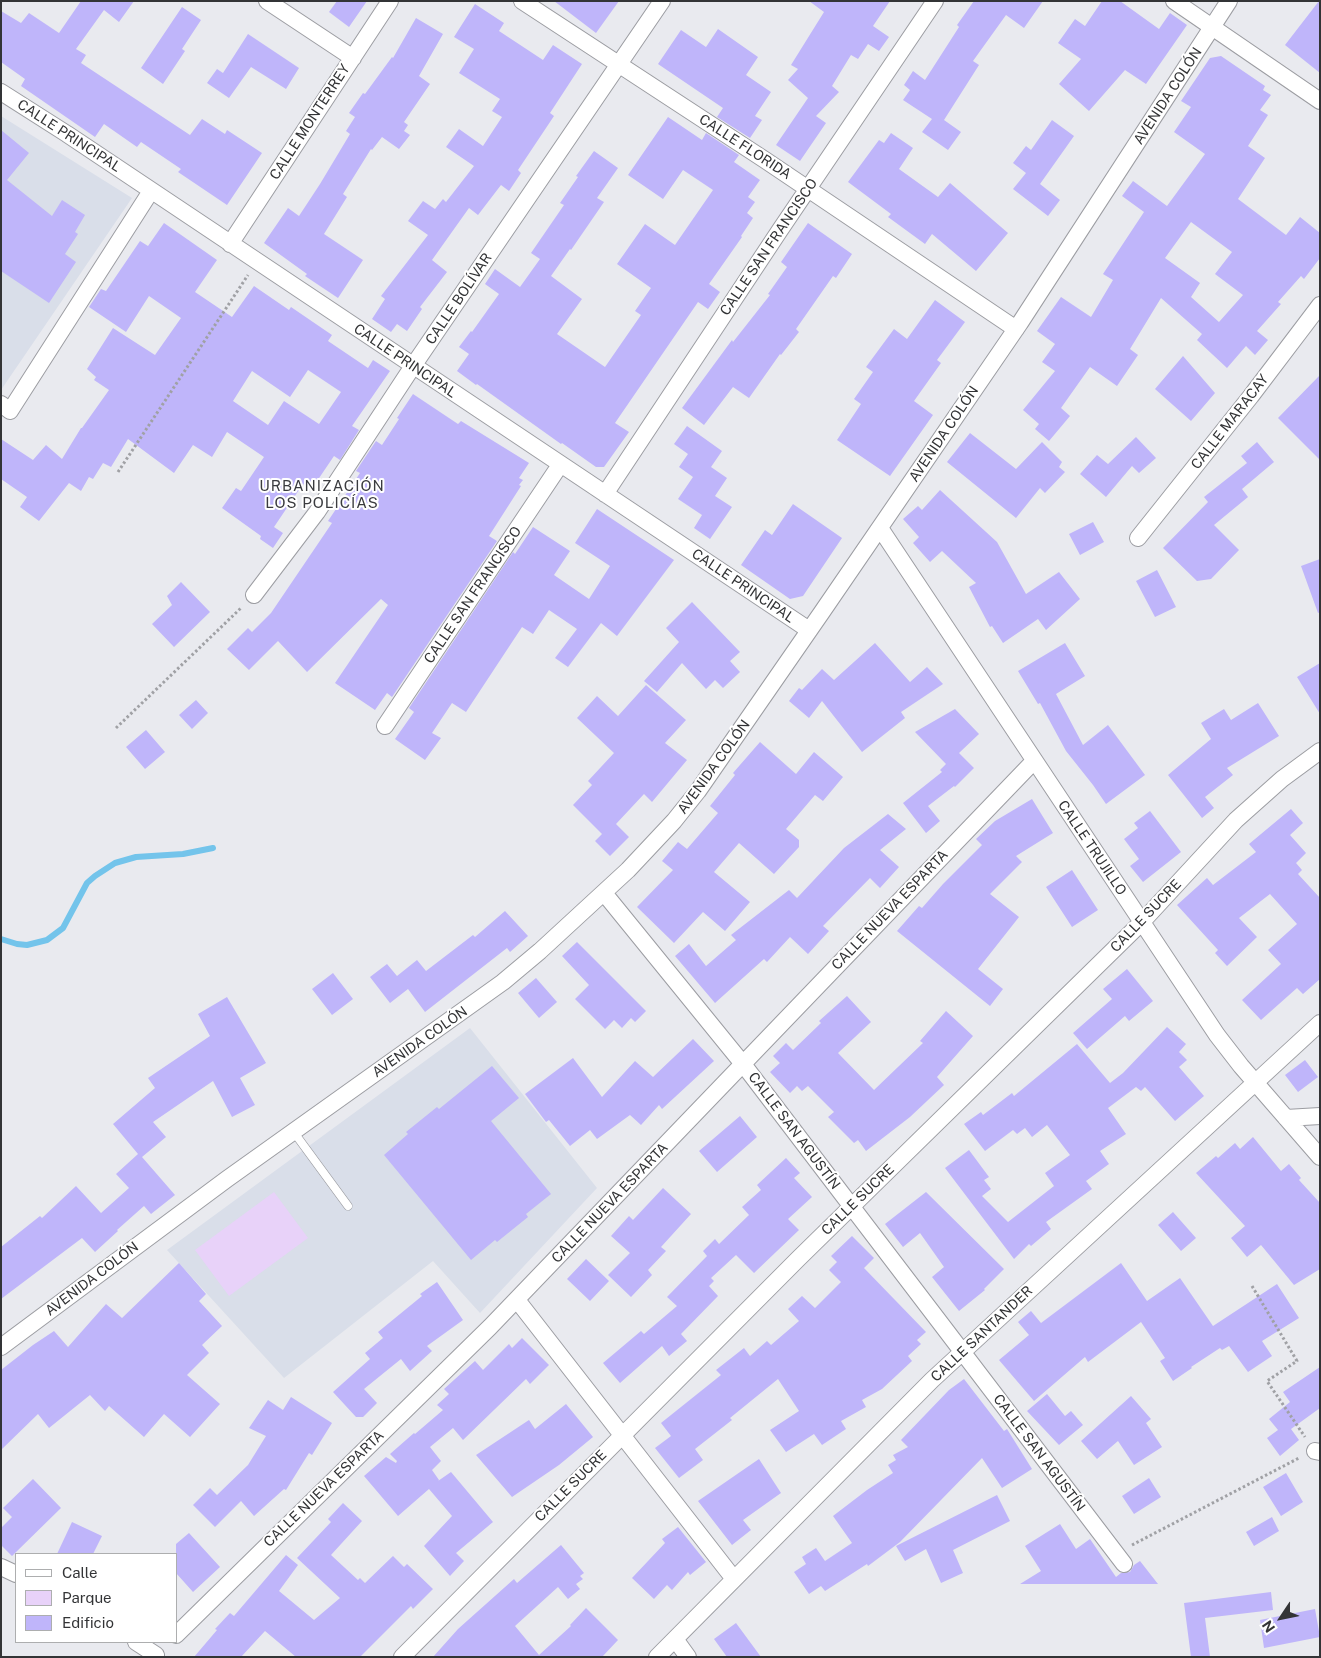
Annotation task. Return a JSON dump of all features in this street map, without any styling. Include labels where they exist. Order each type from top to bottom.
[{"type":"street","points":[[267,1],[352,58]]},
{"type":"street","name":"CALLE MONTERREY","points":[[230,244],[390,1]]},
{"type":"street","name":"CALLE FLORIDA","points":[[522,1],[808,189],[1016,329]]},
{"type":"street","name":"CALLE BOLÍVAR","points":[[254,595],[316,512],[413,366],[662,1]]},
{"type":"street","name":"CALLE SAN FRANCISCO","points":[[606,494],[935,1]]},
{"type":"street","points":[[1174,1],[1320,101]]},
{"type":"street","name":"AVENIDA COLÓN","points":[[1,1347],[293,1131],[503,982],[540,951],[628,870],[674,821],[698,790],[1016,329],[1229,1]]},
{"type":"street","name":"CALLE PRINCIPAL","points":[[1,92],[809,630]]},
{"type":"street","points":[[1,404],[10,411],[151,191]]},
{"type":"street","name":"CALLE MARACAY","points":[[1138,538],[1251,396],[1320,305]]},
{"type":"street","name":"CALLE SAN FRANCISCO","points":[[385,726],[560,465]]},
{"type":"street","name":"CALLE TRUJILLO","points":[[880,528],[1217,1035],[1320,1157]]},
{"type":"street","name":"CALLE SUCRE","points":[[402,1657],[622,1434],[1141,923],[1236,820],[1282,779],[1320,752]]},
{"type":"street","name":"CALLE NUEVA ESPARTA","points":[[178,1633],[517,1300],[1034,761]]},
{"type":"street","name":"CALLE SAN AGUSTÍN","points":[[604,892],[743,1064],[1120,1558]]},
{"type":"street","name":"CALLE SANTANDER","points":[[657,1657],[907,1404],[1320,1023]]},
{"type":"street","points":[[1286,1118],[1320,1116]]},
{"type":"street","points":[[517,1300],[734,1579]]},
{"type":"street","points":[[1,1567],[15,1574]]},
{"type":"street","points":[[675,1639],[688,1657]]},
{"type":"street","points":[[137,1643],[155,1656],[168,1643]]},
{"type":"lane","points":[[293,1131],[348,1206]]},
{"type":"path","points":[[118,472],[257,262]]},
{"type":"path","points":[[116,728],[254,595]]},
{"type":"path","points":[[1120,1558],[1286,1464],[1317,1452],[1266,1381],[1297,1361],[1252,1286]]},
{"type":"shaded area","points":[[1,116],[132,198],[1,390]]},
{"type":"shaded area","points":[[470,1028],[597,1188],[480,1313],[433,1261],[284,1378],[167,1250]]},
{"type":"green space","points":[[274,1192],[308,1238],[229,1296],[195,1250]]},
{"type":"building","points":[[81,1],[134,1],[119,22],[104,10],[76,49],[86,55],[81,63],[190,135],[202,119],[225,134],[227,130],[262,153],[227,205],[178,172],[181,169],[141,142],[137,147],[104,124],[95,137],[21,86],[25,79],[1,62],[1,11],[21,23],[29,13],[59,33]]},
{"type":"building","points":[[337,1],[367,1],[349,27],[329,12]]},
{"type":"building","points":[[554,1],[619,1],[596,33]]},
{"type":"building","points":[[809,1],[890,1],[873,26],[889,37],[879,51],[868,44],[858,59],[851,55],[832,86],[839,92],[816,116],[826,123],[800,161],[776,145],[808,98],[788,80],[798,69],[791,65],[824,12]]},
{"type":"building","points":[[974,1],[1043,1],[1024,28],[1006,15],[973,61],[979,65],[944,120],[961,132],[948,150],[922,132],[932,119],[903,100],[910,90],[904,85],[913,71],[925,80],[959,27],[957,25]]},
{"type":"building","points":[[1102,1],[1120,1],[1159,29],[1170,13],[1187,25],[1146,84],[1125,70],[1089,111],[1059,84],[1081,59],[1058,43],[1075,19],[1085,26]]},
{"type":"building","points":[[1320,1],[1320,73],[1285,45]]},
{"type":"building","points":[[475,4],[504,23],[499,31],[543,60],[553,45],[582,64],[550,113],[554,116],[518,170],[521,173],[509,191],[501,185],[478,215],[469,208],[432,260],[447,272],[420,307],[422,309],[407,331],[397,324],[391,332],[372,319],[385,299],[381,296],[428,235],[408,221],[423,201],[435,209],[443,199],[446,202],[474,166],[446,147],[459,129],[483,146],[502,117],[492,111],[500,99],[459,73],[474,49],[454,37]]},
{"type":"building","points":[[182,7],[201,20],[182,49],[185,51],[163,84],[141,68]]},
{"type":"building","points":[[416,18],[443,34],[419,76],[430,84],[404,122],[408,125],[404,131],[410,135],[399,149],[382,137],[371,149],[343,194],[347,197],[324,234],[363,260],[338,298],[305,276],[307,274],[264,243],[288,208],[299,216],[350,134],[346,131],[355,117],[349,113],[363,93],[365,94],[393,58]]},
{"type":"building","points":[[718,29],[758,57],[746,75],[771,92],[755,116],[762,120],[750,138],[717,117],[723,108],[658,64],[681,30],[706,47]]},
{"type":"building","points":[[248,34],[299,68],[286,89],[251,67],[229,98],[207,83],[217,69],[223,73]]},
{"type":"building","points":[[1221,56],[1265,86],[1263,90],[1271,95],[1260,110],[1268,115],[1248,146],[1265,158],[1238,199],[1286,235],[1300,217],[1320,233],[1320,258],[1304,279],[1301,276],[1278,302],[1281,304],[1257,331],[1268,340],[1255,355],[1246,346],[1227,368],[1197,340],[1202,334],[1161,298],[1130,349],[1138,355],[1117,386],[1090,367],[1061,408],[1070,416],[1049,441],[1035,429],[1039,424],[1023,410],[1055,371],[1042,362],[1055,344],[1037,331],[1061,297],[1091,317],[1113,280],[1103,274],[1144,212],[1122,196],[1133,181],[1167,206],[1205,154],[1174,132],[1191,107],[1181,101],[1210,58]],"holes":[[[1191,222],[1232,252],[1215,274],[1243,295],[1219,322],[1191,297],[1200,283],[1165,258]]]},
{"type":"building","points":[[668,117],[702,140],[706,133],[739,155],[734,162],[760,180],[748,197],[755,202],[747,213],[753,218],[709,284],[720,292],[708,309],[698,302],[615,423],[629,432],[604,467],[596,467],[457,371],[469,354],[459,347],[499,294],[485,284],[495,269],[520,287],[540,259],[531,253],[564,205],[560,203],[594,151],[618,168],[597,198],[604,202],[551,276],[582,299],[557,334],[605,367],[641,315],[635,311],[651,288],[617,264],[645,224],[675,245],[713,190],[683,170],[663,199],[628,175]]},
{"type":"building","points":[[1052,120],[1074,136],[1040,184],[1060,200],[1048,216],[1013,189],[1026,173],[1013,163],[1026,146],[1031,150]]},
{"type":"building","points":[[1,130],[29,153],[7,180],[52,216],[62,200],[85,215],[75,232],[78,234],[65,254],[76,262],[49,303],[1,271]]},
{"type":"building","points":[[891,133],[913,148],[899,169],[938,197],[950,183],[1008,233],[976,271],[932,234],[925,244],[888,217],[891,214],[848,182],[879,140],[884,143]]},
{"type":"building","points":[[164,223],[217,260],[195,292],[232,317],[254,286],[289,310],[291,307],[332,335],[328,341],[368,368],[373,360],[390,371],[352,426],[359,430],[340,460],[334,456],[311,490],[303,484],[274,527],[283,533],[273,548],[260,539],[261,536],[222,508],[236,488],[241,491],[264,457],[227,432],[212,457],[193,445],[174,473],[128,439],[111,467],[103,463],[93,479],[89,477],[81,491],[69,483],[39,521],[20,507],[27,497],[1,479],[1,439],[33,460],[46,445],[62,459],[81,428],[109,390],[94,380],[96,377],[87,369],[113,328],[155,355],[181,318],[149,296],[126,332],[89,307],[101,289],[106,291],[140,241],[148,246]],"holes":[[[308,370],[341,392],[319,424],[284,401],[268,425],[233,401],[252,371],[290,397]]]},
{"type":"building","points":[[808,223],[852,254],[836,278],[833,276],[796,329],[799,332],[780,354],[749,398],[733,387],[704,425],[682,408],[732,340],[733,342],[770,295],[768,294],[787,267],[781,262]]},
{"type":"building","points":[[935,300],[965,322],[937,360],[941,363],[914,401],[933,415],[890,476],[837,440],[861,404],[854,399],[873,372],[866,367],[894,329],[907,339]]},
{"type":"building","points":[[1183,356],[1215,393],[1191,421],[1155,389]]},
{"type":"building","points":[[1320,375],[1320,460],[1278,418]]},
{"type":"building","points":[[413,394],[458,424],[461,421],[529,463],[519,478],[523,480],[519,485],[521,486],[489,536],[497,541],[392,697],[387,693],[375,710],[335,683],[388,605],[381,599],[307,672],[278,641],[249,670],[227,649],[248,628],[252,632],[271,613],[332,523],[328,521],[360,473],[356,471],[376,441],[382,445]]},
{"type":"building","points":[[687,426],[722,451],[711,467],[727,478],[715,496],[732,507],[710,539],[694,528],[702,515],[678,499],[693,477],[679,467],[688,454],[674,444]]},
{"type":"building","points":[[970,433],[1016,469],[1042,442],[1062,462],[1059,467],[1065,472],[1045,493],[1040,488],[1016,518],[947,462]]},
{"type":"building","points":[[1136,437],[1156,458],[1139,473],[1132,466],[1106,497],[1080,474],[1097,455],[1108,464]]},
{"type":"building","points":[[1257,442],[1274,462],[1242,489],[1248,497],[1214,525],[1239,550],[1211,579],[1197,581],[1163,548],[1208,502],[1204,497],[1247,463],[1241,456]]},
{"type":"building","points":[[940,490],[997,542],[1026,594],[1059,572],[1080,599],[1046,630],[1038,619],[1003,643],[992,626],[990,627],[969,587],[976,583],[942,551],[930,562],[913,543],[919,537],[903,519],[918,506],[922,510]]},
{"type":"building","points":[[793,504],[842,538],[803,596],[790,599],[741,565],[765,530],[772,535]]},
{"type":"building","points":[[597,509],[674,560],[617,636],[601,623],[568,667],[555,658],[577,629],[549,610],[533,634],[522,627],[466,712],[452,703],[432,733],[441,738],[425,760],[395,739],[414,712],[409,708],[513,552],[515,554],[533,527],[570,551],[554,575],[589,599],[610,566],[575,543]]},
{"type":"building","points":[[1093,522],[1104,542],[1080,555],[1069,534]]},
{"type":"building","points":[[1320,559],[1320,612],[1318,613],[1301,566]]},
{"type":"building","points":[[1157,570],[1176,607],[1155,617],[1136,581]]},
{"type":"building","points":[[181,582],[210,612],[174,647],[152,624],[172,605],[167,596]]},
{"type":"building","points":[[692,602],[740,652],[730,661],[740,672],[723,688],[715,680],[706,689],[682,663],[657,692],[644,681],[679,642],[666,628]]},
{"type":"building","points":[[875,643],[910,682],[927,667],[943,684],[901,712],[905,718],[862,752],[822,701],[809,718],[789,701],[799,688],[802,690],[822,669],[834,680]]},
{"type":"building","points":[[1065,643],[1085,676],[1056,694],[1083,745],[1108,725],[1145,775],[1106,804],[1066,751],[1040,703],[1038,704],[1018,671]]},
{"type":"building","points":[[1320,663],[1320,714],[1297,677]]},
{"type":"building","points":[[646,685],[686,720],[665,743],[687,760],[652,802],[644,794],[616,824],[629,837],[610,856],[595,841],[602,834],[573,805],[592,785],[588,781],[614,753],[577,718],[597,696],[618,716]]},
{"type":"building","points":[[196,700],[208,713],[192,729],[179,715]]},
{"type":"building","points":[[1258,703],[1279,736],[1227,768],[1233,775],[1205,797],[1214,808],[1202,818],[1168,775],[1211,739],[1201,723],[1224,709],[1231,720]]},
{"type":"building","points":[[955,709],[979,734],[959,753],[974,768],[955,787],[928,806],[940,821],[926,833],[903,803],[942,772],[940,770],[946,764],[915,732]]},
{"type":"building","points":[[146,730],[165,752],[145,769],[126,747]]},
{"type":"building","points":[[760,742],[796,774],[814,752],[843,777],[823,801],[815,795],[786,829],[799,840],[799,847],[774,874],[739,843],[714,872],[750,902],[725,931],[703,912],[674,943],[637,907],[673,870],[662,861],[678,842],[687,849],[718,813],[710,806],[735,775],[733,773]]},
{"type":"building","points":[[1032,799],[1053,833],[1016,856],[1022,862],[990,894],[1019,917],[978,969],[1003,989],[990,1006],[897,931],[919,906],[922,908],[982,845],[976,839],[995,821]]},
{"type":"building","points":[[1291,809],[1303,823],[1290,835],[1306,853],[1296,863],[1302,870],[1298,874],[1320,898],[1320,979],[1303,994],[1297,988],[1261,1020],[1242,1000],[1281,964],[1268,950],[1297,924],[1270,894],[1239,918],[1257,937],[1227,966],[1215,953],[1218,950],[1177,905],[1207,878],[1213,885],[1256,852],[1249,844]]},
{"type":"building","points":[[1150,811],[1181,852],[1143,882],[1130,866],[1139,859],[1124,839],[1138,828],[1134,823]]},
{"type":"building","points":[[888,814],[906,829],[880,850],[899,867],[880,888],[870,878],[823,926],[829,931],[808,954],[790,937],[767,962],[764,959],[715,1003],[675,956],[689,944],[706,966],[736,940],[731,935],[789,890],[797,898],[844,848]]},
{"type":"building","points":[[1072,870],[1098,910],[1072,927],[1046,887]]},
{"type":"building","points":[[505,911],[528,936],[510,952],[507,948],[425,1012],[408,989],[390,1003],[370,977],[387,964],[397,976],[417,960],[426,971],[473,935],[475,937]]},
{"type":"building","points":[[577,942],[646,1011],[635,1022],[631,1018],[622,1028],[614,1020],[605,1029],[575,999],[589,985],[562,956]]},
{"type":"building","points":[[1127,969],[1153,1001],[1129,1021],[1125,1016],[1087,1049],[1073,1033],[1112,999],[1103,989]]},
{"type":"building","points":[[333,973],[353,999],[332,1015],[312,989]]},
{"type":"building","points":[[536,978],[557,1002],[539,1018],[518,993]]},
{"type":"building","points":[[847,996],[871,1022],[838,1053],[874,1090],[923,1043],[920,1041],[946,1011],[973,1036],[937,1077],[944,1085],[910,1117],[866,1151],[858,1140],[854,1143],[828,1117],[834,1112],[808,1086],[802,1091],[797,1086],[790,1093],[770,1072],[780,1063],[773,1056],[786,1043],[793,1050],[821,1023],[819,1021]]},
{"type":"building","points":[[227,997],[266,1063],[240,1078],[255,1105],[232,1117],[213,1081],[153,1122],[166,1137],[142,1157],[175,1195],[151,1214],[144,1206],[95,1252],[82,1238],[1,1299],[1,1247],[40,1216],[42,1218],[76,1186],[101,1213],[129,1188],[116,1174],[138,1154],[113,1124],[155,1088],[148,1078],[210,1036],[198,1014]]},
{"type":"building","points":[[1167,1027],[1186,1044],[1179,1052],[1187,1060],[1179,1067],[1204,1096],[1175,1121],[1145,1087],[1141,1091],[1136,1087],[1108,1108],[1126,1134],[1100,1151],[1109,1164],[1086,1181],[1092,1189],[1046,1222],[1051,1229],[1031,1246],[1029,1244],[1014,1259],[945,1168],[969,1150],[989,1177],[984,1180],[991,1189],[982,1196],[1008,1222],[1054,1186],[1045,1173],[1070,1155],[1047,1125],[1032,1137],[1025,1128],[1017,1134],[1013,1130],[985,1151],[964,1124],[981,1112],[983,1115],[1012,1093],[1014,1096],[1077,1044],[1110,1083],[1123,1073]]},
{"type":"building","points":[[693,1039],[714,1061],[662,1109],[659,1105],[641,1125],[630,1115],[597,1139],[590,1130],[570,1146],[549,1120],[546,1122],[525,1094],[573,1058],[602,1097],[635,1061],[653,1077]]},
{"type":"building","points":[[1305,1060],[1318,1077],[1298,1092],[1285,1075]]},
{"type":"building","points":[[492,1066],[519,1098],[491,1121],[551,1194],[526,1214],[528,1217],[497,1242],[495,1240],[471,1260],[384,1155],[408,1134],[406,1132],[437,1107],[439,1109]]},
{"type":"building","points":[[740,1116],[757,1137],[717,1172],[699,1151]]},
{"type":"building","points":[[1253,1137],[1281,1171],[1289,1164],[1301,1178],[1299,1180],[1320,1203],[1320,1269],[1294,1285],[1261,1245],[1247,1257],[1231,1238],[1245,1226],[1196,1173],[1216,1156],[1218,1158],[1235,1143],[1240,1149]]},
{"type":"building","points":[[786,1158],[800,1173],[794,1178],[812,1197],[788,1219],[799,1230],[754,1273],[736,1255],[711,1278],[714,1281],[709,1286],[718,1296],[681,1334],[687,1341],[669,1356],[662,1346],[620,1383],[603,1363],[641,1331],[644,1334],[677,1306],[667,1297],[707,1256],[703,1251],[715,1239],[719,1244],[749,1215],[742,1207],[761,1190],[757,1185]]},
{"type":"building","points":[[663,1188],[691,1214],[661,1247],[666,1251],[648,1270],[652,1275],[631,1297],[608,1275],[630,1253],[611,1236],[629,1216],[633,1220]]},
{"type":"building","points":[[926,1192],[1004,1269],[985,1290],[959,1311],[932,1277],[944,1267],[920,1233],[903,1247],[885,1224]]},
{"type":"building","points":[[1173,1212],[1196,1238],[1181,1251],[1158,1225]]},
{"type":"building","points":[[852,1236],[874,1258],[864,1268],[926,1332],[917,1340],[921,1344],[908,1356],[912,1361],[882,1389],[862,1400],[866,1407],[841,1421],[846,1429],[822,1445],[814,1434],[786,1452],[770,1430],[799,1411],[778,1379],[730,1418],[732,1420],[695,1449],[703,1460],[679,1478],[655,1448],[671,1436],[661,1423],[721,1375],[716,1370],[744,1348],[750,1356],[767,1341],[771,1345],[799,1321],[788,1309],[802,1296],[815,1308],[841,1282],[829,1270],[837,1262],[831,1256]]},
{"type":"building","points":[[586,1259],[609,1281],[590,1301],[567,1279]]},
{"type":"building","points":[[179,1263],[206,1294],[199,1301],[222,1326],[202,1345],[209,1353],[187,1375],[220,1404],[190,1437],[164,1414],[144,1437],[109,1406],[105,1411],[90,1395],[49,1428],[38,1414],[1,1450],[1,1370],[54,1331],[68,1347],[106,1304],[122,1318]]},
{"type":"building","points":[[1121,1263],[1147,1301],[1180,1278],[1213,1326],[1277,1284],[1299,1318],[1262,1341],[1272,1356],[1248,1372],[1229,1346],[1222,1350],[1220,1348],[1173,1381],[1160,1361],[1165,1358],[1141,1322],[1088,1362],[1085,1357],[1034,1401],[999,1360],[1029,1335],[1018,1322],[1031,1311],[1041,1323]]},
{"type":"building","points":[[437,1282],[463,1320],[427,1346],[432,1351],[410,1371],[401,1359],[364,1389],[377,1403],[363,1417],[356,1417],[333,1392],[370,1359],[365,1353],[383,1338],[378,1332],[422,1296],[420,1294]]},
{"type":"building","points":[[522,1338],[549,1365],[530,1384],[526,1379],[463,1440],[453,1428],[430,1447],[441,1461],[432,1470],[438,1481],[451,1472],[493,1522],[456,1553],[464,1561],[450,1576],[424,1546],[452,1516],[429,1489],[398,1516],[364,1476],[386,1457],[396,1463],[397,1461],[390,1454],[443,1410],[437,1405],[449,1394],[444,1389],[475,1361],[483,1370],[509,1344],[512,1348]]},
{"type":"building","points":[[1320,1367],[1320,1408],[1291,1429],[1299,1440],[1280,1456],[1267,1438],[1278,1430],[1269,1419],[1290,1402],[1283,1392]]},
{"type":"building","points":[[964,1379],[1004,1431],[1007,1429],[1032,1469],[1002,1488],[982,1458],[900,1542],[868,1566],[867,1564],[825,1591],[821,1586],[809,1594],[794,1572],[806,1564],[802,1557],[816,1548],[825,1561],[852,1543],[833,1516],[893,1473],[888,1465],[896,1460],[893,1455],[908,1447],[901,1440],[949,1390]]},
{"type":"building","points":[[1047,1394],[1065,1416],[1071,1411],[1083,1425],[1059,1445],[1027,1411]]},
{"type":"building","points":[[1131,1396],[1151,1419],[1146,1423],[1162,1447],[1134,1465],[1118,1441],[1097,1459],[1081,1441]]},
{"type":"building","points":[[291,1397],[332,1423],[312,1455],[309,1453],[286,1490],[284,1489],[254,1516],[241,1501],[215,1527],[193,1505],[210,1488],[217,1495],[248,1465],[266,1436],[249,1428],[268,1400],[283,1410]]},
{"type":"building","points":[[566,1404],[593,1437],[559,1465],[512,1497],[476,1455],[529,1420],[535,1429]]},
{"type":"building","points":[[759,1459],[781,1493],[743,1520],[751,1530],[732,1545],[698,1501]]},
{"type":"building","points":[[1286,1473],[1303,1502],[1281,1516],[1263,1487]]},
{"type":"building","points":[[1149,1478],[1161,1497],[1134,1514],[1122,1496]]},
{"type":"building","points":[[33,1479],[61,1508],[12,1556],[1,1545],[1,1528],[12,1517],[3,1508]]},
{"type":"building","points":[[997,1495],[1010,1521],[953,1550],[963,1573],[941,1583],[926,1549],[905,1561],[896,1546]]},
{"type":"building","points":[[343,1503],[362,1521],[331,1555],[358,1580],[360,1578],[365,1583],[393,1556],[404,1567],[407,1564],[433,1589],[413,1609],[411,1606],[360,1657],[296,1657],[265,1631],[241,1657],[194,1657],[217,1630],[215,1629],[230,1613],[234,1616],[286,1555],[298,1565],[279,1591],[314,1620],[340,1598],[297,1558],[331,1522],[328,1519]]},
{"type":"building","points":[[1272,1517],[1279,1531],[1254,1546],[1246,1532]]},
{"type":"building","points":[[72,1522],[102,1536],[94,1553],[57,1553]]},
{"type":"building","points":[[1060,1524],[1076,1549],[1090,1539],[1116,1577],[1121,1573],[1130,1572],[1134,1565],[1140,1561],[1158,1584],[1020,1584],[1041,1571],[1025,1546]]},
{"type":"building","points":[[678,1527],[706,1562],[690,1575],[688,1572],[672,1590],[667,1585],[654,1599],[632,1578],[665,1543],[662,1539]]},
{"type":"building","points":[[189,1533],[220,1567],[193,1592],[178,1575],[176,1544]]},
{"type":"building","points":[[561,1545],[584,1573],[580,1576],[583,1579],[576,1584],[580,1589],[568,1599],[558,1587],[515,1626],[539,1655],[571,1626],[586,1608],[618,1640],[602,1657],[433,1657],[458,1629],[514,1579],[517,1583]]},
{"type":"building","points":[[1271,1592],[1273,1610],[1205,1618],[1210,1657],[1191,1657],[1184,1603]]},
{"type":"building","points":[[1315,1609],[1320,1637],[1264,1648],[1260,1620]]},
{"type":"building","points":[[736,1623],[761,1657],[727,1657],[714,1639]]},
{"type":"waterway","points":[[1,939],[27,945],[47,940],[63,928],[87,883],[115,863],[136,857],[183,854],[213,848]]},
{"type":"district","name":"URBANIZACIÓN LOS POLICÍAS","points":[[322,494]]}]
